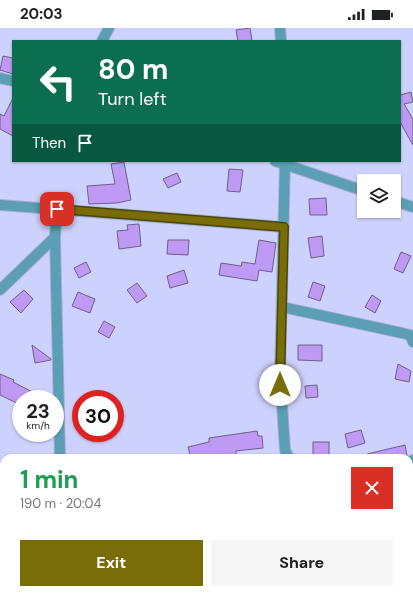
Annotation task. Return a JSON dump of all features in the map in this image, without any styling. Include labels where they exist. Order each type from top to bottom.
[{"type":"street","points":[[103,40],[109,28]]},
{"type":"street","points":[[280,28],[280,40]]},
{"type":"street","points":[[0,78],[12,82]]},
{"type":"street","points":[[287,454],[285,450],[280,374],[284,227],[281,162],[357,189]]},
{"type":"street","points":[[0,205],[284,227]]},
{"type":"street","points":[[57,209],[54,237],[60,454]]},
{"type":"street","points":[[0,290],[54,237]]},
{"type":"street","points":[[282,307],[410,335],[413,342]]},
{"type":"building","points":[[250,28],[252,40],[238,40],[236,30]]},
{"type":"building","points":[[3,56],[12,58],[12,74],[0,70]]},
{"type":"building","points":[[411,92],[413,102],[404,104],[413,119],[413,145],[401,124],[401,95]]},
{"type":"building","points":[[12,100],[12,135],[0,129],[0,114],[4,116]]},
{"type":"building","points":[[124,162],[131,200],[117,203],[89,204],[87,186],[115,184],[111,164]]},
{"type":"building","points":[[229,169],[243,170],[240,192],[227,191]]},
{"type":"building","points":[[177,173],[181,182],[168,188],[163,179]]},
{"type":"building","points":[[326,198],[327,215],[310,215],[309,199]]},
{"type":"building","points":[[139,224],[141,246],[119,249],[117,231],[128,230],[127,225]]},
{"type":"building","points":[[322,236],[324,256],[311,258],[308,238]]},
{"type":"building","points":[[168,240],[189,240],[188,255],[167,254]]},
{"type":"building","points":[[259,240],[276,243],[272,272],[259,270],[257,281],[219,275],[221,263],[241,266],[242,262],[255,264]]},
{"type":"building","points":[[401,252],[411,256],[403,273],[394,269]]},
{"type":"building","points":[[86,262],[91,272],[79,278],[74,268]]},
{"type":"building","points":[[184,270],[188,283],[170,288],[167,276]]},
{"type":"building","points":[[313,282],[325,286],[320,301],[308,297]]},
{"type":"building","points":[[137,283],[147,296],[137,303],[127,290]]},
{"type":"building","points":[[24,290],[33,299],[21,313],[10,302]]},
{"type":"building","points":[[78,292],[95,299],[90,313],[72,306]]},
{"type":"building","points":[[372,295],[381,301],[375,313],[365,307]]},
{"type":"building","points":[[104,321],[115,327],[109,338],[98,332]]},
{"type":"building","points":[[32,345],[51,359],[51,360],[35,363]]},
{"type":"building","points":[[298,345],[322,345],[322,361],[298,360]]},
{"type":"building","points":[[398,364],[411,371],[409,382],[395,379]]},
{"type":"building","points":[[0,374],[14,380],[13,382],[29,390],[12,390],[12,401],[0,395]]},
{"type":"building","points":[[317,385],[318,397],[306,398],[305,386]]},
{"type":"building","points":[[361,430],[365,443],[348,448],[345,434]]},
{"type":"building","points":[[257,431],[258,436],[262,436],[263,448],[236,451],[236,454],[190,454],[188,447],[209,442],[209,438]]},
{"type":"building","points":[[313,442],[329,442],[329,454],[313,454]]},
{"type":"building","points":[[405,445],[407,454],[367,454]]},
{"type":"route","points":[[57,209],[284,227],[280,385]]}]
